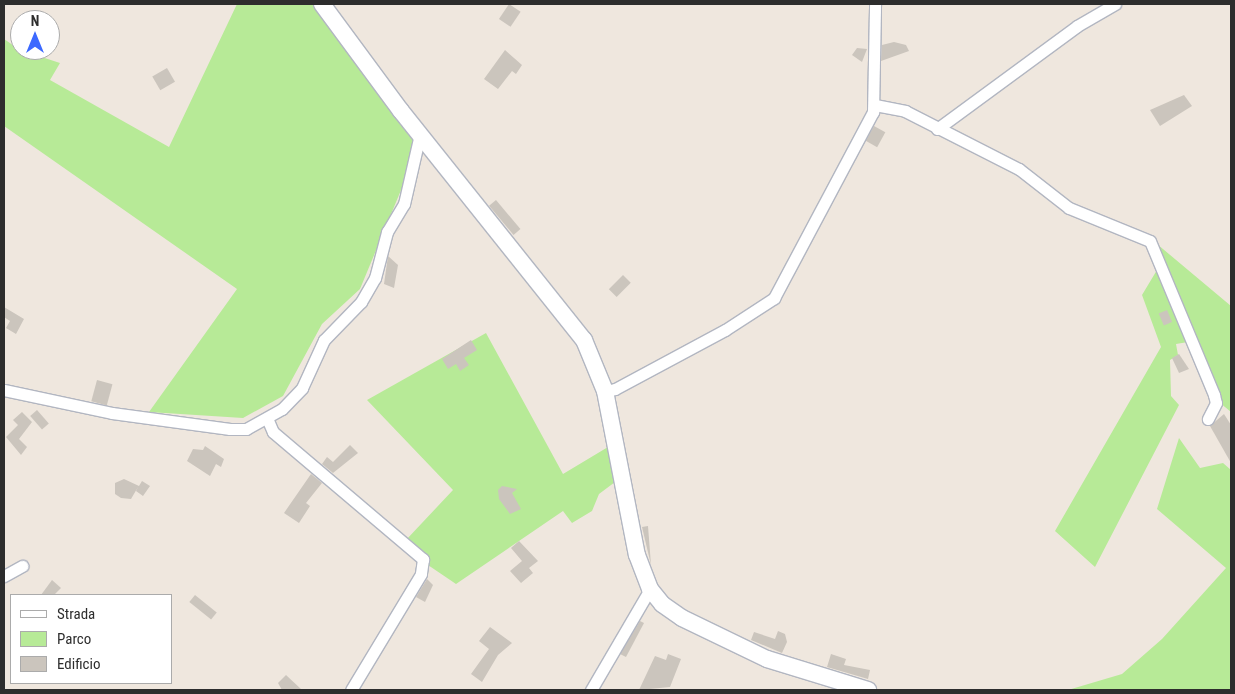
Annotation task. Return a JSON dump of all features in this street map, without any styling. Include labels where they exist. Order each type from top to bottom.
[{"type":"main road","points":[[322,4],[420,134],[584,340],[605,391],[637,555],[650,589],[662,604],[682,618],[767,659],[868,690]]},
{"type":"street","points":[[605,391],[725,330],[774,298],[875,105],[875,4]]},
{"type":"street","points":[[937,129],[1077,26],[1115,4]]},
{"type":"street","points":[[875,105],[896,107],[1019,169],[1069,208],[1150,241],[1214,394],[1214,408],[1208,419]]},
{"type":"street","points":[[4,390],[112,413],[230,428],[246,429],[267,418],[302,388],[320,345],[369,289],[387,232],[404,204],[420,134]]},
{"type":"street","points":[[267,418],[273,432],[423,559],[421,574],[352,690]]},
{"type":"street","points":[[4,576],[22,566]]},
{"type":"street","points":[[591,690],[650,589]]},
{"type":"green space","points":[[237,4],[313,4],[414,139],[406,178],[360,289],[322,324],[283,396],[243,418],[149,412],[237,289],[4,126],[4,39],[10,43],[10,60],[51,60],[60,63],[50,80],[169,147]]},
{"type":"green space","points":[[1157,244],[1231,306],[1231,412],[1219,402],[1194,341],[1176,344],[1178,355],[1170,360],[1171,396],[1179,405],[1095,567],[1055,531],[1161,347],[1142,295],[1160,265]]},
{"type":"green space","points":[[486,333],[563,474],[608,447],[615,482],[599,494],[592,511],[572,523],[563,511],[456,584],[425,563],[406,540],[453,490],[367,400]]},
{"type":"green space","points":[[1179,438],[1200,468],[1223,463],[1231,470],[1231,690],[1068,690],[1122,674],[1162,639],[1226,568],[1157,509]]},
{"type":"building","points":[[509,4],[521,12],[511,27],[499,19]]},
{"type":"building","points":[[894,42],[906,45],[909,51],[881,61],[882,45]]},
{"type":"building","points":[[857,48],[867,49],[862,62],[852,55]]},
{"type":"building","points":[[505,50],[522,65],[516,74],[512,71],[498,89],[484,79]]},
{"type":"building","points":[[167,68],[175,82],[160,90],[152,76]]},
{"type":"building","points":[[1184,95],[1192,106],[1160,126],[1150,110]]},
{"type":"building","points":[[874,126],[885,132],[877,147],[866,141]]},
{"type":"building","points":[[496,200],[520,229],[514,235],[489,206]]},
{"type":"building","points":[[388,256],[398,265],[394,288],[384,284]]},
{"type":"building","points":[[623,275],[631,283],[617,297],[609,289]]},
{"type":"building","points":[[4,307],[24,319],[16,334],[6,328],[10,321],[4,317]]},
{"type":"building","points":[[1167,310],[1172,322],[1164,325],[1159,314]]},
{"type":"building","points":[[471,340],[477,350],[464,358],[469,365],[460,371],[456,364],[448,369],[442,359]]},
{"type":"building","points":[[1179,354],[1189,369],[1179,373],[1172,358]]},
{"type":"building","points":[[97,380],[112,384],[107,405],[91,401]]},
{"type":"building","points":[[37,410],[49,424],[42,429],[30,416]]},
{"type":"building","points":[[22,412],[32,422],[19,439],[27,447],[21,455],[6,437],[18,425],[13,420]]},
{"type":"building","points":[[1224,414],[1231,425],[1231,463],[1210,426]]},
{"type":"building","points":[[350,445],[358,453],[333,473],[322,464],[327,457],[333,462]]},
{"type":"building","points":[[205,446],[224,459],[221,467],[216,464],[210,476],[187,461],[193,449],[203,450]]},
{"type":"building","points":[[311,474],[322,483],[306,503],[310,506],[299,523],[284,513]]},
{"type":"building","points":[[124,479],[139,486],[142,481],[150,486],[143,496],[136,491],[138,487],[131,499],[121,498],[115,494],[115,483]]},
{"type":"building","points":[[502,486],[517,489],[512,493],[521,509],[510,514],[499,499],[498,490]]},
{"type":"building","points":[[648,526],[651,565],[642,527]]},
{"type":"building","points":[[519,541],[538,561],[529,568],[533,573],[521,583],[510,571],[522,561],[511,548]]},
{"type":"building","points":[[427,579],[433,585],[425,602],[416,597]]},
{"type":"building","points":[[52,580],[61,588],[55,594],[42,594]]},
{"type":"building","points":[[195,595],[217,613],[211,620],[189,602]]},
{"type":"building","points":[[640,621],[644,623],[626,657],[620,654]]},
{"type":"building","points":[[490,627],[512,643],[498,655],[482,682],[471,674],[489,649],[479,641]]},
{"type":"building","points":[[778,631],[785,634],[787,642],[782,653],[751,640],[754,632],[775,639]]},
{"type":"building","points":[[668,654],[681,659],[670,687],[639,690],[655,656],[666,660]]},
{"type":"building","points":[[831,654],[846,659],[844,665],[870,670],[868,679],[827,667]]},
{"type":"building","points":[[286,675],[302,690],[282,690],[278,683]]}]
